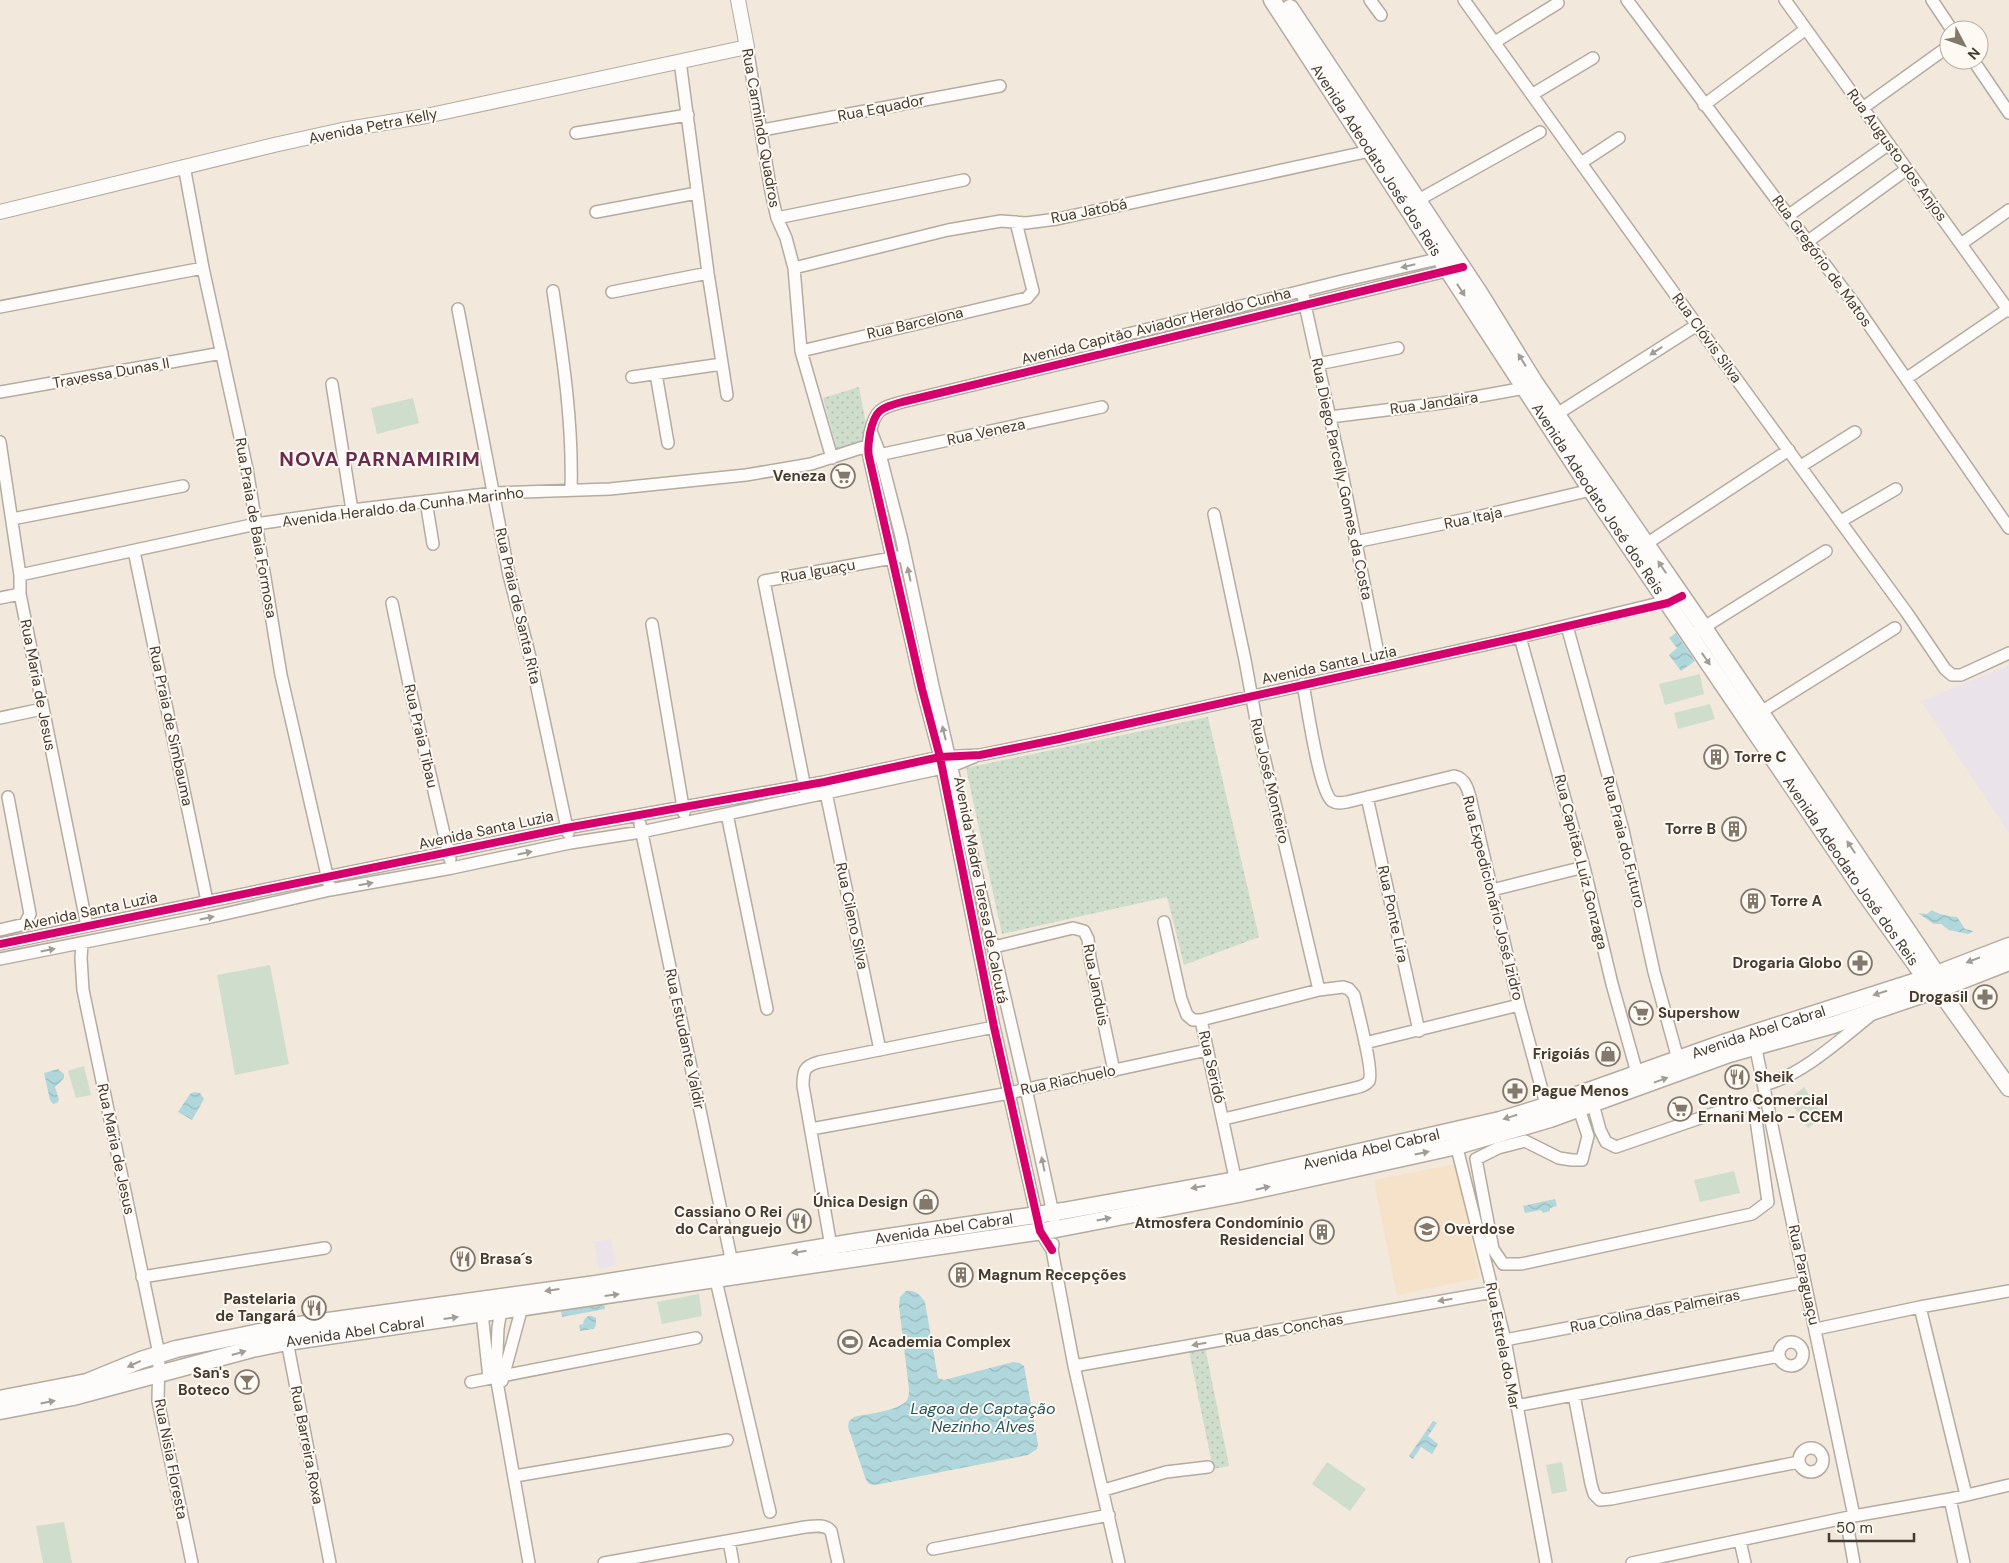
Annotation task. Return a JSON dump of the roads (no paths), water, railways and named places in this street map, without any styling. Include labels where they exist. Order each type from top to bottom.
[{"type":"main road","name":"Avenida Adeodato José dos Reis","points":[[1272,0],[1413,203],[1530,385],[1591,490],[1640,548]]},
{"type":"main road","name":"Avenida Adeodato José dos Reis","points":[[1285,0],[1376,148]]},
{"type":"main road","name":"Avenida Adeodato José dos Reis","points":[[1530,385],[1557,414],[1640,548],[1825,822],[2007,1082]]},
{"type":"main road","name":"Avenida Abel Cabral","points":[[1831,1018],[1879,1010],[1938,986],[2009,946]]},
{"type":"main road","name":"Avenida Abel Cabral","points":[[0,1399],[87,1382],[159,1354],[196,1344],[482,1313],[634,1292],[714,1272],[732,1263],[1048,1230],[1455,1138],[1500,1120],[1586,1107],[1678,1059],[1831,1018],[1938,986],[2009,962]]},
{"type":"main road","name":"Avenida Abel Cabral","points":[[1548,1112],[1754,1040]]},
{"type":"main road","name":"Avenida Abel Cabral","points":[[0,1411],[74,1397],[157,1376],[252,1349],[286,1335],[596,1284],[714,1272],[832,1253],[1037,1214],[1237,1187]]},
{"type":"street","name":"Rua Carmindo Quadros","points":[[738,0],[777,218],[786,238],[794,268],[801,350],[832,458]]},
{"type":"street","points":[[1370,0],[1381,15]]},
{"type":"street","name":"Rua Clóvis Silva","points":[[1464,0],[1697,325],[1841,521],[1945,669],[1952,675],[1961,675],[2009,653]]},
{"type":"street","name":"Rua Gregório de Matos","points":[[1627,0],[1704,105],[1789,215],[1907,378],[2009,528]]},
{"type":"street","name":"Rua Augusto dos Anjos","points":[[1785,0],[1864,107],[2008,310]]},
{"type":"street","points":[[1932,0],[1945,20]]},
{"type":"street","points":[[1495,42],[1558,3]]},
{"type":"street","points":[[1704,105],[1806,29]]},
{"type":"street","name":"Avenida Petra Kelly","points":[[0,212],[184,166],[333,132],[426,116],[747,47]]},
{"type":"street","points":[[1864,107],[1939,53]]},
{"type":"street","points":[[1533,94],[1593,58]]},
{"type":"street","points":[[680,61],[708,273],[727,395]]},
{"type":"street","points":[[1980,70],[2009,113]]},
{"type":"street","name":"Rua Equador","points":[[762,130],[1000,86]]},
{"type":"street","points":[[576,133],[688,115]]},
{"type":"street","points":[[1413,203],[1540,132]]},
{"type":"street","points":[[1581,163],[1619,138]]},
{"type":"street","points":[[1789,215],[1889,144]]},
{"type":"street","name":"Rua Jatobá","points":[[794,268],[948,230],[1001,221],[1016,222],[1057,219],[1376,148]]},
{"type":"street","name":"Rua Praia de Baia Formosa","points":[[184,166],[203,268],[239,431],[281,675],[330,890]]},
{"type":"street","points":[[1808,242],[1907,169]]},
{"type":"street","points":[[777,218],[964,180]]},
{"type":"street","points":[[596,212],[697,193]]},
{"type":"street","points":[[1961,244],[2009,210]]},
{"type":"street","name":"Rua Barcelona","points":[[801,350],[1030,296],[1033,291],[1016,222]]},
{"type":"street","name":"Avenida Capitão Aviador Heraldo Cunha","points":[[1097,356],[1111,341],[1120,336],[1302,291],[1452,263]]},
{"type":"street","name":"Avenida Capitão Aviador Heraldo Cunha","points":[[873,450],[871,431],[874,419],[883,407],[1305,304],[1452,263]]},
{"type":"street","points":[[0,308],[203,268]]},
{"type":"street","points":[[612,292],[708,273]]},
{"type":"street","points":[[553,291],[568,395],[572,454],[572,490]]},
{"type":"street","name":"Rua Diego Parcelly Gomes da Costa","points":[[1302,291],[1330,417],[1381,668]]},
{"type":"street","name":"Rua Praia de Santa Rita","points":[[458,309],[509,575],[533,669],[570,843]]},
{"type":"street","points":[[1907,378],[2008,310]]},
{"type":"street","points":[[1557,414],[1697,325]]},
{"type":"street","points":[[1318,364],[1398,348]]},
{"type":"street","name":"Travessa Dunas II","points":[[0,392],[222,353]]},
{"type":"street","points":[[632,377],[722,364]]},
{"type":"street","points":[[656,374],[668,444]]},
{"type":"street","points":[[332,384],[352,510]]},
{"type":"street","name":"Rua Jandaira","points":[[1330,417],[1442,404],[1530,385]]},
{"type":"street","name":"Rua Veneza","points":[[873,450],[1102,407]]},
{"type":"street","points":[[1801,466],[1854,432]]},
{"type":"street","name":"Rua Maria de Jesus","points":[[0,442],[20,574],[20,594],[87,926]]},
{"type":"street","name":"Avenida Heraldo da Cunha Marinho","points":[[20,574],[256,524],[352,510],[494,493],[610,489],[709,480],[790,468],[873,450]]},
{"type":"street","name":"Avenida Madre Teresa de Calcutá","points":[[873,450],[905,555],[933,686],[994,1027],[1037,1214],[1048,1230],[1074,1366],[1104,1490],[1114,1563]]},
{"type":"street","name":"Avenida Madre Teresa de Calcutá","points":[[873,450],[891,558],[994,947],[1054,1212],[1048,1230]]},
{"type":"street","points":[[1640,548],[1789,450]]},
{"type":"street","points":[[12,519],[183,486]]},
{"type":"street","points":[[1841,521],[1896,489]]},
{"type":"street","name":"Rua Itaja","points":[[1355,542],[1481,516],[1591,490]]},
{"type":"street","points":[[426,501],[433,544]]},
{"type":"street","name":"Rua José Monteiro","points":[[1214,514],[1258,731],[1319,990]]},
{"type":"street","name":"Rua Praia de Simbauma","points":[[134,551],[207,900]]},
{"type":"street","points":[[1697,632],[1826,551]]},
{"type":"street","name":"Rua Iguaçu","points":[[804,785],[764,581],[905,555]]},
{"type":"street","points":[[0,598],[20,594]]},
{"type":"street","name":"Avenida Santa Luzia","points":[[0,960],[330,890],[452,868],[570,843],[641,832],[807,797],[825,788],[1138,722],[1381,668],[1567,626],[1675,599]]},
{"type":"street","name":"Rua Praia Tibau","points":[[392,603],[410,690],[452,868]]},
{"type":"street","points":[[652,624],[686,822]]},
{"type":"street","name":"Rua Praia do Futuro","points":[[1567,626],[1623,830],[1654,972],[1678,1059]]},
{"type":"street","points":[[1754,716],[1895,628]]},
{"type":"street","name":"Rua Capitão Luiz Gonzaga","points":[[1520,637],[1584,867],[1612,984],[1639,1080]]},
{"type":"street","name":"Rua Expedicionário José Izidro","points":[[1303,684],[1321,776],[1329,797],[1336,803],[1454,776],[1461,779],[1468,791],[1519,1005],[1548,1112]]},
{"type":"street","points":[[0,718],[42,709]]},
{"type":"street","points":[[804,785],[807,797]]},
{"type":"street","name":"Avenida Santa Luzia","points":[[0,944],[207,900],[682,806],[804,785],[825,788]]},
{"type":"street","name":"Rua Cileno Silva","points":[[825,788],[880,1050]]},
{"type":"street","points":[[0,930],[25,924],[30,914],[8,797]]},
{"type":"street","name":"Rua Ponte Lira","points":[[1367,797],[1419,1031]]},
{"type":"street","points":[[712,801],[714,816]]},
{"type":"street","points":[[727,814],[767,1009]]},
{"type":"street","name":"Rua Estudante Valdir","points":[[638,815],[732,1263]]},
{"type":"street","points":[[1492,890],[1584,867]]},
{"type":"street","name":"Rua Seridó","points":[[1164,922],[1184,1010],[1193,1020],[1201,1020],[1224,1119],[1237,1187]]},
{"type":"street","name":"Rua Janduis","points":[[994,947],[1073,928],[1084,931],[1088,939],[1090,958],[1114,1071]]},
{"type":"street","name":"Rua Maria de Jesus","points":[[82,944],[83,990],[159,1354]]},
{"type":"street","points":[[1201,1020],[1319,990],[1344,987],[1352,992],[1365,1043],[1370,1073],[1369,1080],[1363,1086],[1224,1119]]},
{"type":"street","points":[[1365,1043],[1519,1005]]},
{"type":"street","points":[[1764,1085],[1779,1081],[1810,1061],[1879,1010]]},
{"type":"street","points":[[832,1253],[805,1098],[803,1077],[805,1069],[810,1064],[994,1027]]},
{"type":"street","name":"Rua Paraguaçu","points":[[1754,1040],[1816,1329],[1850,1517],[1854,1563]]},
{"type":"street","name":"Rua Riachuelo","points":[[811,1129],[1009,1093],[1207,1050]]},
{"type":"street","points":[[1740,1104],[1750,1107],[1755,1113],[1768,1202],[1752,1214],[1521,1264],[1503,1264],[1494,1249],[1476,1159],[1498,1148],[1526,1141],[1559,1158],[1582,1160],[1588,1136],[1586,1107],[1606,1142],[1616,1146],[1740,1104]]},
{"type":"street","name":"Rua Estrela do Mar","points":[[1455,1138],[1505,1340],[1546,1563]]},
{"type":"street","points":[[142,1277],[325,1248]]},
{"type":"street","points":[[714,1272],[770,1512]]},
{"type":"street","name":"Rua Colina das Palmeiras","points":[[1505,1340],[1805,1282]]},
{"type":"street","points":[[1816,1329],[2009,1291]]},
{"type":"street","name":"Rua das Conchas","points":[[1074,1366],[1493,1292]]},
{"type":"street","points":[[496,1376],[522,1307]]},
{"type":"street","points":[[1920,1307],[1966,1495]]},
{"type":"street","points":[[496,1376],[498,1328],[501,1310]]},
{"type":"street","points":[[482,1313],[500,1390],[529,1563]]},
{"type":"street","name":"Rua Barreira Roxa","points":[[286,1335],[330,1563]]},
{"type":"street","points":[[471,1382],[696,1338]]},
{"type":"street","name":"Rua Nisia Floresta","points":[[159,1354],[157,1376],[158,1401],[192,1563]]},
{"type":"street","points":[[1516,1406],[1779,1356]]},
{"type":"street","points":[[1574,1395],[1591,1484],[1594,1494],[1600,1500],[1799,1462]]},
{"type":"street","points":[[515,1476],[727,1440]]},
{"type":"street","points":[[1104,1490],[1166,1472],[1208,1466]]},
{"type":"street","points":[[1634,1563],[1850,1517],[1950,1499],[2009,1485]]},
{"type":"street","points":[[1950,1499],[1964,1563]]},
{"type":"street","points":[[933,1549],[1106,1515]]},
{"type":"street","name":"Avenida Madre Teresa de Calcutá","points":[[1106,1515],[1119,1563]]},
{"type":"street","points":[[604,1563],[629,1561],[729,1541],[821,1526],[831,1531],[838,1563]]},
{"type":"street","points":[[729,1541],[733,1563]]},
{"type":"street","points":[[1740,1541],[1744,1563]]},
{"type":"water","points":[[1676,633],[1695,661],[1681,671],[1669,655],[1677,648],[1669,638]]},
{"type":"water","points":[[1932,910],[1944,915],[1957,917],[1965,929],[1974,931],[1968,934],[1949,930],[1941,924],[1934,924],[1918,913],[1927,914]]},
{"type":"water","points":[[58,1069],[64,1074],[64,1078],[55,1087],[59,1100],[53,1104],[50,1100],[44,1073]]},
{"type":"water","points":[[194,1092],[200,1093],[204,1099],[192,1120],[178,1112],[190,1094]]},
{"type":"water","points":[[1555,1199],[1557,1206],[1550,1208],[1550,1211],[1543,1213],[1541,1210],[1525,1213],[1523,1206]]},
{"type":"water","name":"Lagoa de Captação Nezinho Alves","points":[[906,1291],[917,1293],[925,1302],[938,1378],[944,1380],[1013,1362],[1024,1366],[1038,1444],[1037,1449],[1028,1455],[875,1485],[869,1484],[848,1427],[849,1421],[854,1417],[900,1406],[908,1399],[909,1389],[899,1306],[900,1297]]},
{"type":"water","points":[[604,1303],[605,1309],[562,1317],[561,1311]]},
{"type":"water","points":[[588,1316],[596,1318],[594,1329],[580,1331],[579,1325],[583,1324]]},
{"type":"water","points":[[1433,1421],[1437,1423],[1428,1436],[1438,1444],[1432,1454],[1421,1447],[1413,1459],[1409,1456]]},
{"type":"place","name":"Veneza","points":[[843,476]]},
{"type":"place","name":"Torre C","points":[[1716,757]]},
{"type":"place","name":"Torre B","points":[[1734,829]]},
{"type":"place","name":"Torre A","points":[[1753,901]]},
{"type":"place","name":"Drogaria Globo","points":[[1860,963]]},
{"type":"place","name":"Drogasil","points":[[1985,997]]},
{"type":"place","name":"Supershow","points":[[1641,1013]]},
{"type":"place","name":"Frigoiás","points":[[1608,1054]]},
{"type":"place","name":"Sheik","points":[[1737,1077]]},
{"type":"place","name":"Pague Menos","points":[[1515,1091]]},
{"type":"place","name":"Centro Comercial Ernani Melo - CCEM","points":[[1680,1109]]},
{"type":"place","name":"Única Design","points":[[926,1202]]},
{"type":"place","name":"Cassiano O Rei do Caranguejo","points":[[799,1221]]},
{"type":"place","name":"Overdose","points":[[1427,1229]]},
{"type":"place","name":"Atmosfera Condomínio Residencial","points":[[1322,1232]]},
{"type":"place","name":"Brasa´s","points":[[463,1259]]},
{"type":"place","name":"Magnum Recepções","points":[[961,1275]]},
{"type":"place","name":"Pastelaria de Tangará","points":[[314,1308]]},
{"type":"place","name":"Academia Complex","points":[[850,1342]]},
{"type":"place","name":"San's Boteco","points":[[247,1382]]},
{"type":"district","name":"NOVA PARNAMIRIM","points":[[380,459]]}]
